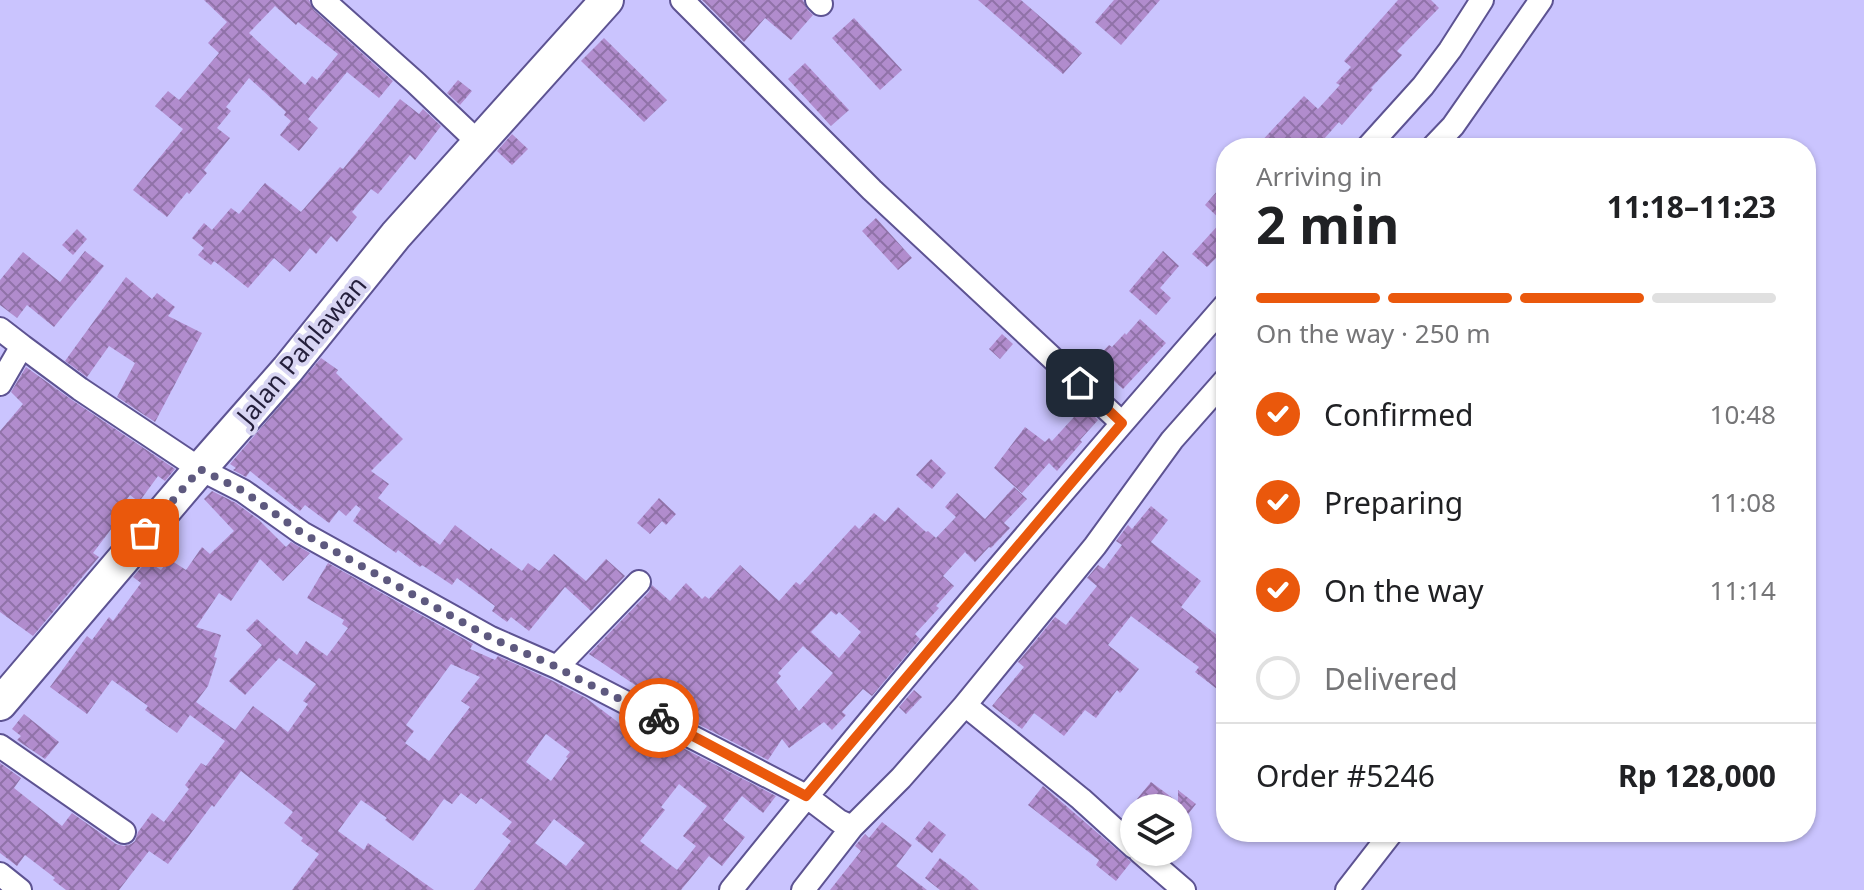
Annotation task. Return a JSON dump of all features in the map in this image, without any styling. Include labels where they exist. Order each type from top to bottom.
[{"type":"street","points":[[323,0],[478,142]]},
{"type":"street","name":"Jalan Pahlawan","points":[[0,704],[288,369],[396,235],[607,0]]},
{"type":"street","points":[[682,0],[872,190],[1122,423]]},
{"type":"street","points":[[1376,138],[1423,86],[1482,0]]},
{"type":"street","points":[[1442,138],[1541,0]]},
{"type":"street","points":[[731,890],[1122,423],[1216,315]]},
{"type":"street","points":[[0,329],[80,389],[200,469],[243,491],[302,533],[491,638],[557,667],[809,798],[846,824]]},
{"type":"street","points":[[0,384],[22,346]]},
{"type":"street","points":[[803,890],[846,824],[901,778],[965,705],[1095,546],[1172,440],[1216,390]]},
{"type":"street","points":[[557,667],[639,582]]},
{"type":"street","points":[[965,705],[1120,834]]},
{"type":"street","points":[[0,746],[124,832]]},
{"type":"street","points":[[1347,890],[1384,842]]},
{"type":"street","points":[[1156,866],[1184,890]]},
{"type":"street","points":[[0,874],[18,889]]},
{"type":"building","points":[[204,0],[309,0],[314,10],[393,81],[379,98],[347,72],[308,119],[318,128],[299,151],[280,135],[291,121],[284,115],[286,112],[249,78],[226,107],[231,111],[217,128],[230,138],[204,170],[207,173],[167,217],[133,190],[183,129],[155,106],[168,91],[179,100],[219,53],[208,43],[227,22]],"holes":[[[275,6],[296,25],[298,22],[338,54],[317,80],[312,76],[305,85],[249,33]]]},
{"type":"building","points":[[702,0],[803,0],[813,15],[791,40],[765,18],[744,42]]},
{"type":"building","points":[[978,0],[1021,0],[1082,53],[1063,74]]},
{"type":"building","points":[[1114,0],[1160,0],[1121,45],[1095,22]]},
{"type":"building","points":[[1398,0],[1431,0],[1439,8],[1397,51],[1402,55],[1342,125],[1339,122],[1325,138],[1264,138],[1304,96],[1318,109],[1340,85],[1336,83],[1351,67],[1344,61]]},
{"type":"building","points":[[854,18],[902,70],[880,90],[832,38]]},
{"type":"building","points":[[604,38],[667,100],[644,122],[581,61]]},
{"type":"building","points":[[805,63],[849,110],[831,126],[788,79]]},
{"type":"building","points":[[458,80],[472,91],[460,105],[447,93]]},
{"type":"building","points":[[400,99],[419,114],[423,109],[441,126],[415,160],[410,155],[378,194],[371,189],[352,212],[357,217],[337,242],[331,236],[316,254],[310,248],[290,272],[274,258],[248,288],[214,261],[211,265],[198,255],[204,248],[192,238],[204,223],[212,230],[231,208],[239,214],[265,183],[301,212],[340,167],[343,169]]},
{"type":"building","points":[[512,134],[528,149],[512,165],[497,151]]},
{"type":"building","points":[[1216,192],[1216,215],[1205,205]]},
{"type":"building","points":[[876,218],[912,258],[898,270],[862,231]]},
{"type":"building","points":[[1216,228],[1216,258],[1207,267],[1192,254]]},
{"type":"building","points":[[77,229],[87,239],[73,255],[62,245]]},
{"type":"building","points":[[85,251],[104,266],[54,327],[27,305],[17,318],[0,305],[0,280],[23,252],[60,282]]},
{"type":"building","points":[[1163,251],[1179,266],[1160,288],[1171,298],[1156,315],[1129,291]]},
{"type":"building","points":[[126,277],[152,299],[157,293],[175,307],[168,316],[202,333],[155,422],[117,397],[135,363],[109,346],[87,377],[65,361]]},
{"type":"building","points":[[1140,319],[1166,343],[1123,389],[1093,362]]},
{"type":"building","points":[[1002,334],[1013,344],[1000,359],[989,349]]},
{"type":"building","points":[[321,358],[338,370],[336,373],[403,439],[371,471],[389,484],[378,498],[440,545],[455,525],[522,571],[528,563],[539,571],[554,554],[586,581],[606,559],[625,576],[591,611],[565,587],[529,631],[511,617],[507,622],[492,611],[495,606],[457,578],[452,585],[398,550],[396,553],[353,521],[361,509],[356,505],[346,516],[339,510],[329,523],[305,505],[300,511],[250,471],[246,477],[233,470],[236,468],[230,464]]},
{"type":"building","points":[[26,367],[175,469],[165,481],[158,476],[139,502],[130,495],[111,521],[115,524],[93,553],[99,557],[33,636],[0,612],[0,431],[23,404],[11,392]]},
{"type":"building","points":[[1084,406],[1098,420],[1057,471],[1049,463],[1022,493],[994,468],[1025,427],[1045,442],[1049,438],[1052,441]]},
{"type":"building","points":[[931,459],[946,473],[932,489],[916,475]]},
{"type":"building","points":[[1014,487],[1027,499],[1004,523],[1010,528],[991,548],[975,562],[965,552],[943,576],[954,586],[915,634],[920,639],[872,696],[863,689],[842,712],[846,715],[832,730],[824,722],[789,748],[782,739],[768,760],[655,702],[644,691],[589,654],[649,592],[652,585],[670,601],[686,583],[702,599],[705,596],[709,599],[740,565],[779,601],[796,582],[800,585],[855,525],[859,529],[874,513],[885,522],[898,507],[936,538],[956,517],[945,507],[957,493],[985,519]],"holes":[[[831,611],[836,615],[839,612],[861,632],[839,658],[811,632]],[[803,646],[833,673],[799,711],[776,682],[781,676],[778,673]]]},
{"type":"building","points":[[212,491],[236,503],[259,520],[286,547],[291,542],[310,553],[283,581],[260,559],[231,601],[219,593],[196,627],[221,635],[208,686],[196,702],[235,730],[253,706],[288,732],[308,704],[303,701],[316,684],[279,658],[245,695],[229,681],[262,645],[246,630],[257,619],[297,655],[306,641],[327,656],[348,628],[342,624],[344,620],[307,598],[328,563],[473,644],[470,649],[495,660],[498,656],[586,698],[639,738],[646,729],[776,796],[763,813],[742,796],[723,820],[745,837],[722,866],[709,856],[681,890],[474,890],[511,841],[502,834],[512,822],[481,798],[476,804],[461,793],[452,804],[444,799],[413,841],[361,800],[338,831],[364,850],[368,843],[434,890],[292,890],[319,854],[284,823],[293,812],[241,771],[168,864],[149,851],[119,890],[66,890],[25,855],[17,866],[0,853],[0,763],[21,778],[14,788],[62,826],[72,813],[116,844],[124,846],[135,841],[152,813],[164,822],[189,789],[185,785],[201,763],[206,766],[225,741],[190,715],[177,733],[145,710],[148,706],[112,680],[87,714],[50,687],[87,636],[92,640],[109,617],[113,621],[141,583],[133,577],[147,561],[161,570],[169,559],[186,570],[202,547],[210,554],[234,531],[204,499]],"holes":[[[451,664],[480,677],[461,701],[470,707],[429,761],[405,743],[414,731],[406,725]],[[546,734],[570,752],[551,781],[526,762]],[[679,784],[707,806],[683,836],[696,846],[677,870],[640,841],[665,810],[661,807]],[[554,819],[585,843],[566,866],[535,843]]]},
{"type":"building","points":[[659,498],[676,514],[666,525],[662,521],[650,534],[637,523]]},
{"type":"building","points":[[1151,506],[1168,520],[1151,542],[1201,581],[1181,607],[1216,634],[1216,688],[1195,672],[1199,667],[1131,616],[1108,645],[1139,669],[1120,693],[1117,690],[1096,718],[1085,710],[1064,736],[1034,713],[1022,729],[992,706],[1024,667],[1018,662],[1055,617],[1066,625],[1097,586],[1087,578],[1098,565],[1104,569],[1122,545],[1116,541],[1128,525],[1132,529]]},
{"type":"building","points":[[914,690],[922,697],[906,714],[899,707]]},
{"type":"building","points":[[24,714],[59,742],[45,759],[17,740],[21,736],[12,729]]},
{"type":"building","points":[[1151,782],[1167,794],[1141,794]]},
{"type":"building","points":[[1043,786],[1120,852],[1120,866],[1128,866],[1116,881],[1096,865],[1099,860],[1028,805]]},
{"type":"building","points":[[929,821],[946,835],[932,853],[915,839]]},
{"type":"building","points":[[882,822],[912,845],[896,866],[927,890],[830,890],[861,851],[855,846],[865,834],[869,838]]},
{"type":"building","points":[[940,858],[979,890],[940,890],[925,878]]},
{"type":"way so far","points":[[145,533],[200,469],[243,491],[302,533],[491,638],[659,718]]},
{"type":"route","points":[[659,718],[806,796],[1122,423],[1080,383]]}]
